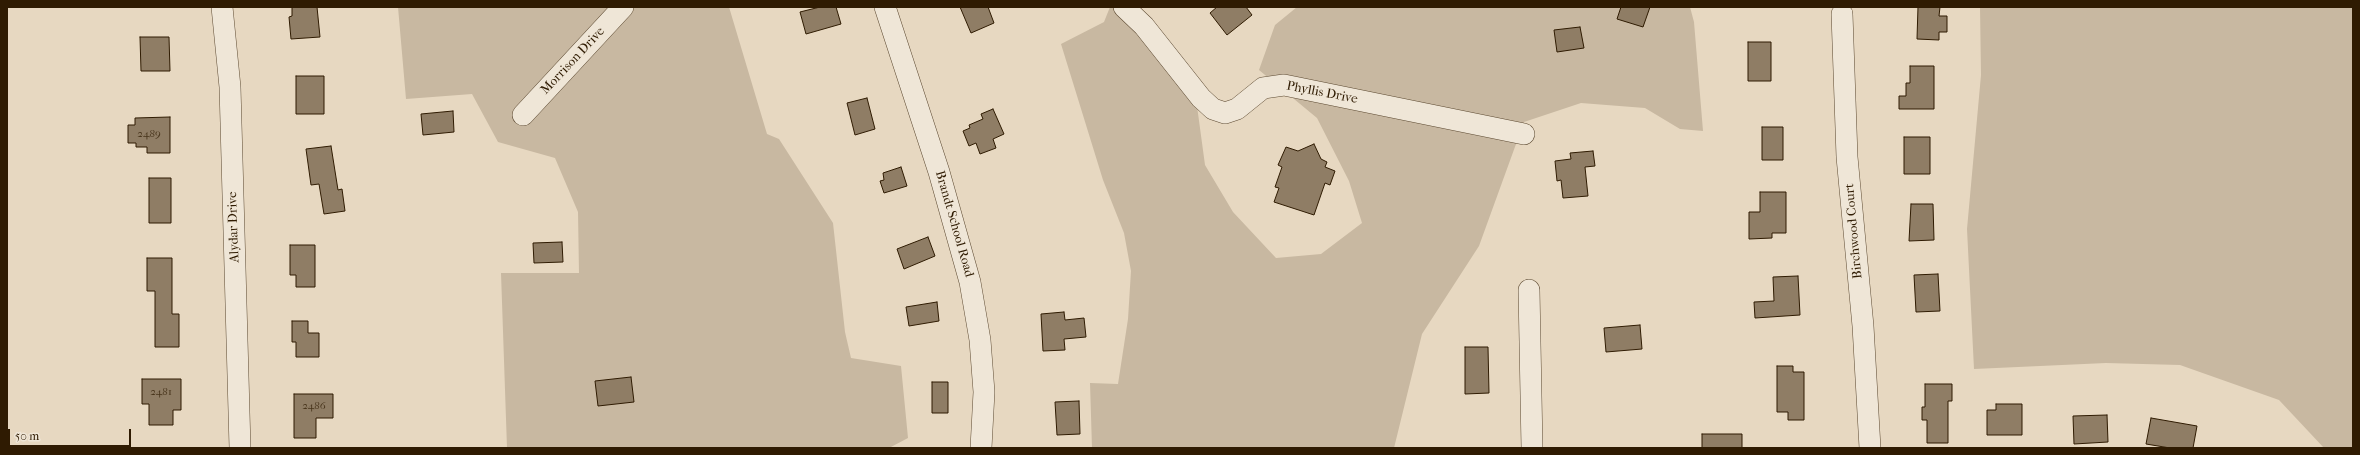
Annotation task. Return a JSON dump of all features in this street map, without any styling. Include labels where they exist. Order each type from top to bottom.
[{"type":"street","name":"Alydar Drive","points":[[222,7],[230,87],[240,448]]},
{"type":"street","name":"Morrison Drive","points":[[523,115],[623,7]]},
{"type":"street","name":"Brandt School Road","points":[[885,7],[939,172],[970,282],[980,340],[984,392],[981,448]]},
{"type":"street","name":"Phyllis Drive","points":[[1124,7],[1144,26],[1201,98],[1213,109],[1224,113],[1237,109],[1263,88],[1284,84],[1524,134]]},
{"type":"street","name":"Birchwood Court","points":[[1842,14],[1847,157],[1863,326],[1870,448]]},
{"type":"street","points":[[1529,290],[1532,448]]},
{"type":"shaded area","points":[[398,7],[729,7],[767,134],[779,139],[833,223],[845,332],[851,358],[901,366],[908,438],[889,448],[507,448],[501,273],[579,273],[578,212],[555,158],[498,142],[472,94],[406,99]]},
{"type":"shaded area","points":[[1110,7],[1114,7],[1156,47],[1197,106],[1205,165],[1233,212],[1276,258],[1321,254],[1362,223],[1349,181],[1317,118],[1259,70],[1275,25],[1297,7],[1690,7],[1694,22],[1703,131],[1680,129],[1645,108],[1581,103],[1524,122],[1479,246],[1422,334],[1394,448],[1092,448],[1090,383],[1118,384],[1128,319],[1131,271],[1124,233],[1103,180],[1061,44],[1104,22]]},
{"type":"shaded area","points":[[1980,7],[2353,7],[2353,448],[2324,448],[2279,400],[2180,365],[2106,363],[1974,369],[1967,229],[1981,75]]},
{"type":"building","points":[[292,7],[317,7],[320,37],[291,39],[289,17],[292,16]]},
{"type":"building","points":[[820,7],[836,7],[841,24],[806,34],[800,12]]},
{"type":"building","points":[[960,7],[988,7],[994,23],[971,33]]},
{"type":"building","points":[[1217,7],[1246,7],[1252,15],[1227,35],[1210,13]]},
{"type":"building","points":[[1621,7],[1650,7],[1643,27],[1617,19]]},
{"type":"building","points":[[1918,7],[1940,7],[1939,16],[1947,16],[1947,32],[1939,32],[1939,40],[1917,39]]},
{"type":"building","points":[[1580,27],[1584,48],[1557,52],[1554,30]]},
{"type":"building","points":[[140,37],[169,37],[170,71],[141,71]]},
{"type":"building","points":[[1748,42],[1771,42],[1771,81],[1748,81]]},
{"type":"building","points":[[1910,66],[1934,66],[1934,109],[1899,109],[1899,96],[1906,96],[1906,83],[1910,83]]},
{"type":"building","points":[[296,76],[324,76],[324,114],[296,114]]},
{"type":"building","points":[[867,98],[875,129],[855,135],[847,103]]},
{"type":"building","points":[[993,109],[1004,134],[993,139],[996,148],[980,154],[976,143],[969,146],[963,131],[970,128],[969,125],[983,119],[981,114]]},
{"type":"building","points":[[453,111],[454,132],[423,135],[421,114]]},
{"type":"building","points":[[170,117],[170,153],[147,153],[147,147],[136,147],[136,143],[128,143],[128,125],[135,125],[135,118]]},
{"type":"building","points":[[1762,127],[1783,127],[1783,160],[1762,160]]},
{"type":"building","points":[[1904,137],[1930,137],[1930,174],[1904,174]]},
{"type":"building","points":[[1314,144],[1321,159],[1327,162],[1325,167],[1335,171],[1330,185],[1325,183],[1314,215],[1274,202],[1279,188],[1275,187],[1282,167],[1278,165],[1286,147],[1298,151]]},
{"type":"building","points":[[331,146],[338,190],[342,189],[345,211],[324,214],[319,184],[311,185],[306,149]]},
{"type":"building","points":[[1593,151],[1595,166],[1585,167],[1588,196],[1563,198],[1561,180],[1557,181],[1555,161],[1571,159],[1570,153]]},
{"type":"building","points":[[901,167],[907,186],[884,193],[880,181],[884,180],[883,173]]},
{"type":"building","points":[[149,178],[171,178],[171,223],[149,223]]},
{"type":"building","points":[[1760,192],[1786,192],[1786,233],[1772,233],[1772,238],[1749,239],[1749,212],[1760,212]]},
{"type":"building","points":[[1911,204],[1933,204],[1934,240],[1909,241]]},
{"type":"building","points":[[928,237],[935,256],[904,269],[897,249]]},
{"type":"building","points":[[562,242],[563,262],[534,263],[533,243]]},
{"type":"building","points":[[290,245],[315,245],[315,287],[296,287],[296,275],[290,275]]},
{"type":"building","points":[[147,258],[172,258],[172,314],[179,314],[179,347],[155,347],[155,291],[147,291]]},
{"type":"building","points":[[1938,274],[1940,311],[1916,312],[1914,275]]},
{"type":"building","points":[[1798,276],[1800,315],[1755,318],[1754,302],[1774,301],[1773,277]]},
{"type":"building","points":[[937,302],[939,321],[909,326],[906,307]]},
{"type":"building","points":[[1064,312],[1065,320],[1084,318],[1086,337],[1064,339],[1065,350],[1043,351],[1041,314]]},
{"type":"building","points":[[292,321],[308,321],[308,333],[319,333],[319,357],[296,357],[296,342],[292,342]]},
{"type":"building","points":[[1640,325],[1642,349],[1606,352],[1604,328]]},
{"type":"building","points":[[1465,347],[1488,347],[1489,393],[1465,394]]},
{"type":"building","points":[[1777,366],[1793,366],[1793,372],[1804,372],[1804,420],[1788,420],[1788,412],[1777,412]]},
{"type":"building","points":[[631,377],[634,402],[598,406],[595,381]]},
{"type":"building","points":[[142,379],[181,379],[181,410],[173,410],[173,425],[149,425],[149,404],[142,404]]},
{"type":"building","points":[[932,382],[948,382],[948,413],[932,413]]},
{"type":"building","points":[[1925,384],[1952,384],[1952,401],[1948,401],[1948,443],[1927,443],[1927,420],[1922,420],[1922,407],[1925,407]]},
{"type":"building","points":[[294,394],[333,394],[333,418],[316,418],[316,438],[294,438]]},
{"type":"building","points":[[1079,401],[1080,434],[1057,435],[1055,402]]},
{"type":"building","points":[[1996,404],[2022,404],[2022,435],[1987,435],[1987,410],[1996,410]]},
{"type":"building","points":[[2107,415],[2108,442],[2074,444],[2073,416]]},
{"type":"building","points":[[2151,418],[2197,426],[2193,448],[2170,448],[2146,444]]},
{"type":"building","points":[[1702,434],[1742,434],[1742,448],[1702,448]]}]
